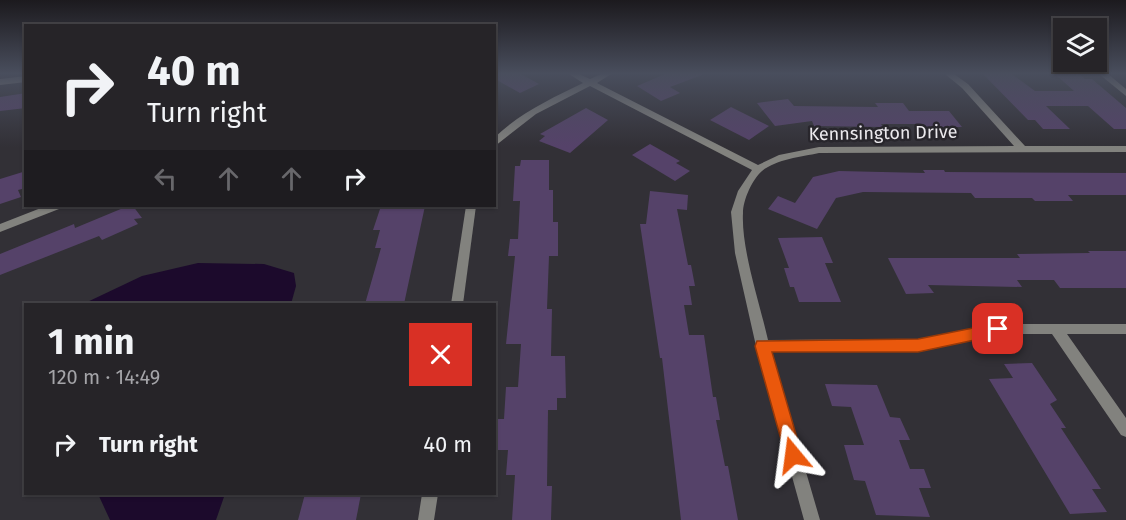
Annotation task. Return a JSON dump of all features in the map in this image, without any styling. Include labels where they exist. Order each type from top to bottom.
[{"type":"street","points":[[496,142],[516,124],[562,98]]},
{"type":"street","points":[[619,98],[758,169],[743,191],[737,212],[741,252],[763,346],[812,520]]},
{"type":"street","points":[[976,98],[1022,149]]},
{"type":"street","name":"Kennsington Drive","points":[[758,169],[783,158],[819,150],[1126,150]]},
{"type":"street","points":[[0,228],[52,207]]},
{"type":"street","points":[[457,303],[471,207]]},
{"type":"street","points":[[763,346],[918,345],[998,329],[1057,331],[1126,329]]},
{"type":"street","points":[[1057,331],[1126,430]]},
{"type":"street","points":[[426,520],[430,495]]},
{"type":"shaded area","points":[[198,263],[264,264],[294,273],[296,286],[291,303],[85,303],[142,276]]},
{"type":"shaded area","points":[[98,495],[225,495],[216,520],[110,520]]},
{"type":"building","points":[[0,98],[24,98],[24,108],[0,111]]},
{"type":"building","points":[[1007,98],[1115,98],[1126,108],[1126,129],[1114,129],[1088,106],[1046,106],[1070,129],[1043,129],[1035,120],[1028,120]]},
{"type":"building","points":[[788,99],[794,106],[878,107],[875,103],[903,103],[909,111],[949,111],[962,127],[926,127],[924,124],[881,124],[883,127],[814,126],[812,121],[775,126],[757,103]]},
{"type":"building","points":[[731,107],[769,126],[749,140],[710,120]]},
{"type":"building","points":[[586,108],[608,120],[570,153],[539,141],[545,136],[540,134]]},
{"type":"building","points":[[650,144],[680,161],[676,163],[690,171],[675,181],[632,155]]},
{"type":"building","points":[[521,160],[549,160],[549,190],[553,190],[553,222],[558,222],[558,256],[549,256],[547,309],[552,309],[551,356],[565,356],[566,398],[557,398],[557,410],[548,410],[547,486],[552,486],[551,520],[512,520],[515,475],[506,475],[508,450],[496,450],[496,419],[504,419],[506,387],[518,387],[521,344],[506,344],[515,256],[508,256],[510,239],[518,239],[520,201],[513,201],[515,166],[520,166]]},
{"type":"building","points":[[923,170],[1126,173],[1126,195],[1068,195],[1073,201],[1035,201],[1032,198],[975,198],[971,193],[863,192],[836,198],[817,229],[768,209],[778,196],[795,203],[813,177],[839,171],[925,173]]},
{"type":"building","points":[[24,172],[24,188],[18,190],[21,197],[0,204],[0,179]]},
{"type":"building","points":[[650,191],[688,195],[687,210],[677,209],[688,265],[691,265],[695,286],[689,286],[692,305],[684,305],[689,335],[704,335],[713,397],[716,397],[720,420],[716,420],[725,466],[728,466],[738,520],[681,520],[662,358],[660,358],[640,224],[646,224]]},
{"type":"building","points":[[126,207],[134,207],[142,218],[134,219],[138,224],[102,240],[99,236],[0,275],[0,254],[74,224],[75,228]]},
{"type":"building","points":[[381,207],[425,207],[404,303],[365,303],[381,248],[375,248],[380,230],[373,230]]},
{"type":"building","points":[[822,237],[833,263],[825,263],[841,302],[799,302],[794,287],[790,287],[784,268],[789,268],[778,238]]},
{"type":"building","points":[[1088,251],[1126,251],[1126,288],[1060,288],[1054,280],[1017,280],[1022,287],[928,285],[934,293],[906,294],[888,258],[1020,258],[1017,254],[1090,253]]},
{"type":"building","points":[[1032,363],[1057,400],[1050,404],[1066,428],[1061,428],[1101,489],[1092,489],[1107,512],[1070,514],[989,379],[1013,378],[1004,364]]},
{"type":"building","points":[[825,384],[877,385],[890,417],[900,418],[910,440],[899,440],[910,469],[924,469],[931,488],[919,488],[930,517],[876,515],[865,481],[854,480],[844,445],[864,445],[851,407],[832,406]]},
{"type":"building","points":[[305,495],[361,495],[356,520],[298,520]]},
{"type":"route","points":[[793,455],[763,346],[918,345],[998,329]]}]
